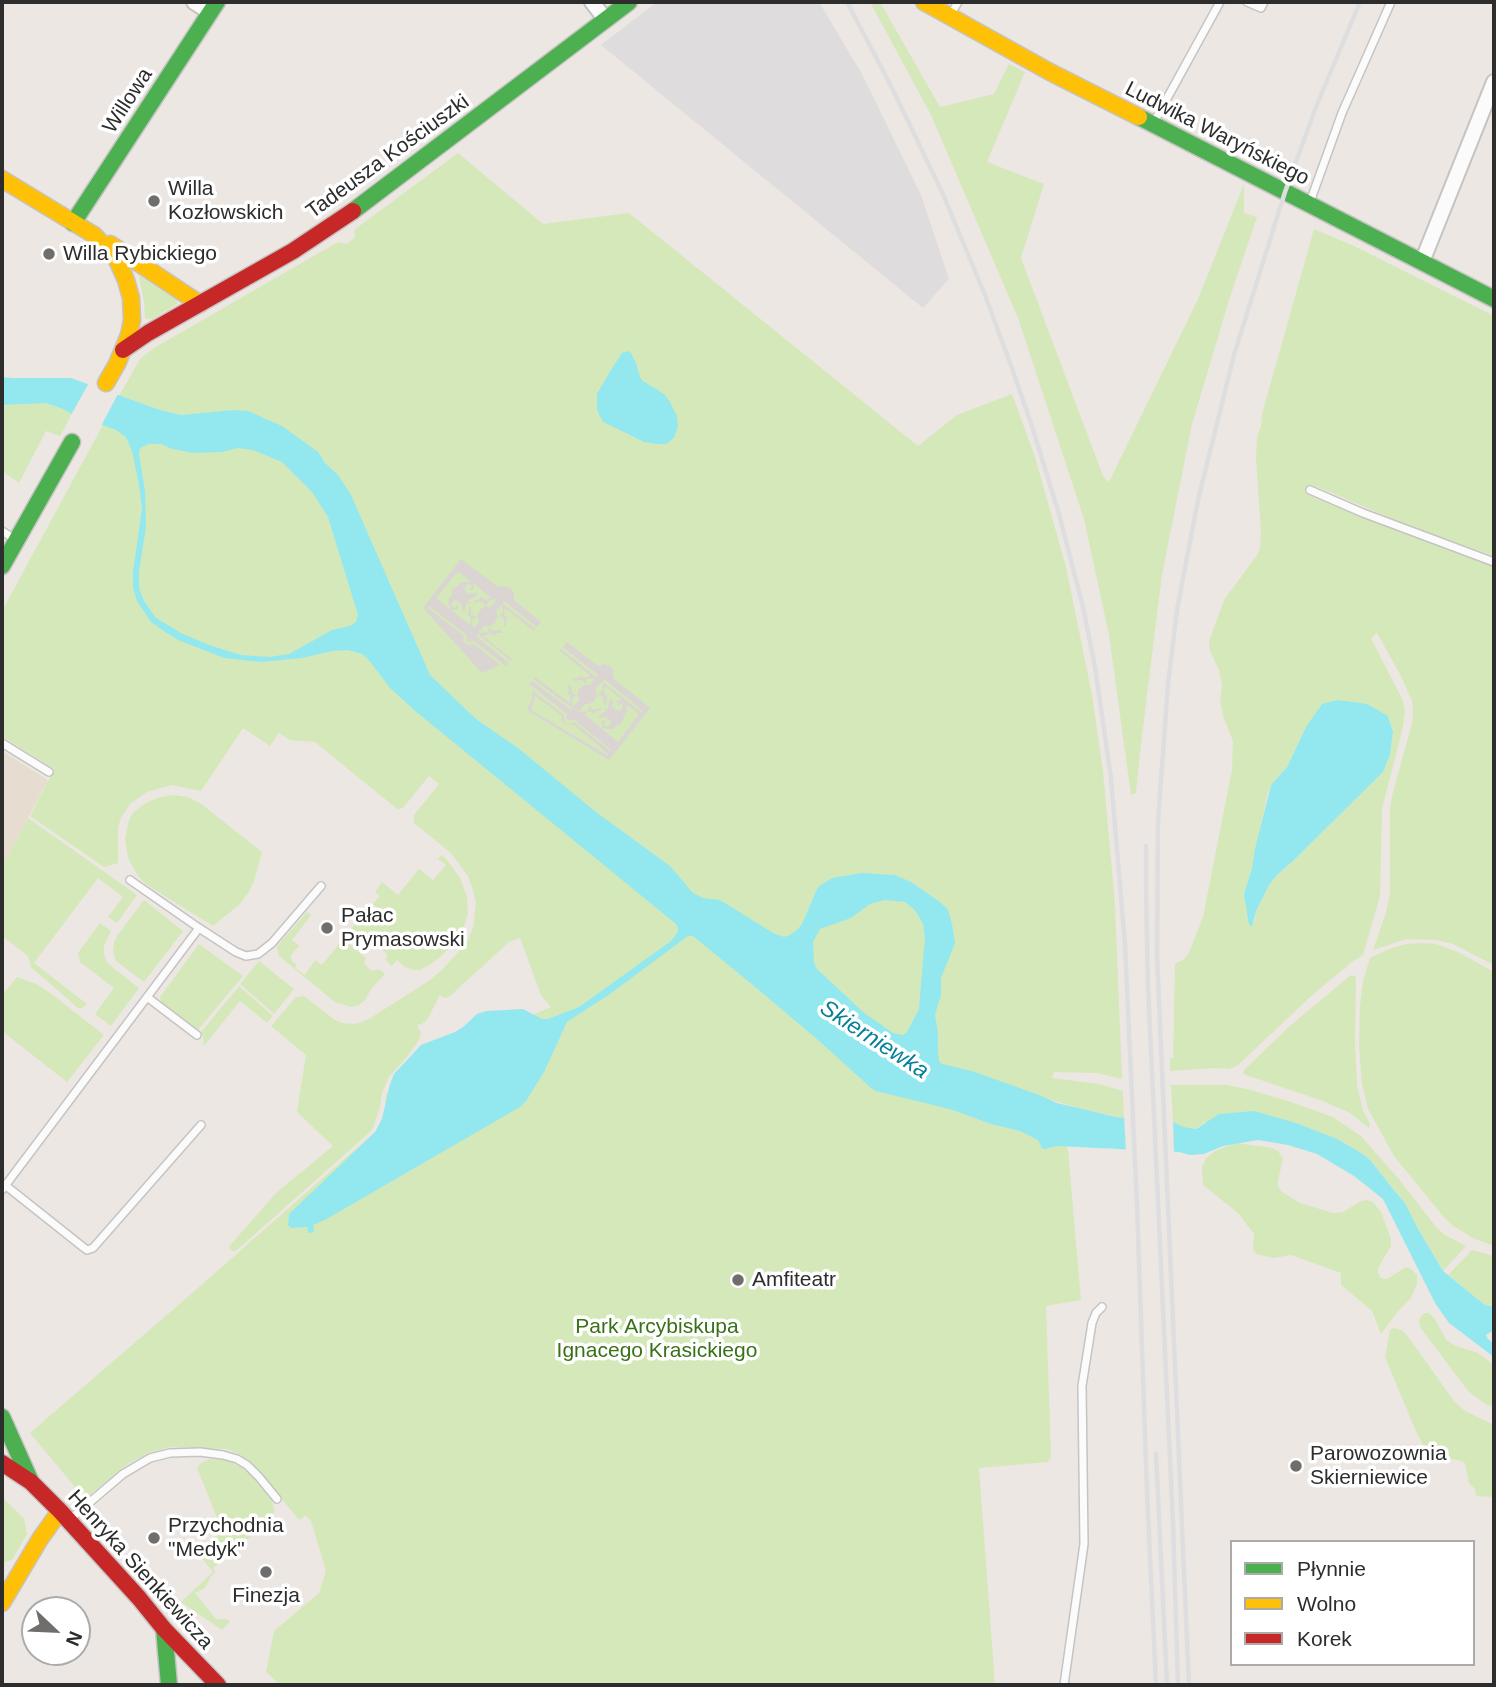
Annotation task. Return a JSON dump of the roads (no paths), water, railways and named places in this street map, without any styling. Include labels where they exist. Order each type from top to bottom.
[{"type":"street","points":[[194,2],[214,7]]},
{"type":"street","points":[[592,2],[606,20]]},
{"type":"street","name":"Tadeusza Kościuszki","points":[[123,350],[343,219],[629,2]]},
{"type":"street","name":"Ludwika Waryńskiego","points":[[924,2],[1050,72],[1494,299]]},
{"type":"street","name":"Willowa","points":[[73,223],[214,7]]},
{"type":"street","points":[[1422,262],[1494,82]]},
{"type":"street","points":[[2,179],[122,251],[200,304]]},
{"type":"street","points":[[94,235],[117,260],[128,289],[132,320],[123,350],[106,383]]},
{"type":"street","points":[[2,566],[72,442]]},
{"type":"street","points":[[2,1418],[32,1482]]},
{"type":"street","points":[[2,1463],[32,1482]]},
{"type":"street","name":"Henryka Sienkiewicza","points":[[32,1482],[218,1685]]},
{"type":"street","points":[[2,1603],[40,1539],[64,1516]]},
{"type":"street","points":[[164,1629],[169,1685]]},
{"type":"lane","points":[[950,16],[958,2]]},
{"type":"lane","points":[[1153,124],[1220,2]]},
{"type":"lane","points":[[1247,2],[1261,8],[1264,2]]},
{"type":"lane","points":[[1309,205],[1342,113],[1391,2]]},
{"type":"lane","points":[[1310,490],[1375,518],[1494,562]]},
{"type":"lane","points":[[2,531],[16,541]]},
{"type":"lane","points":[[2,743],[49,772]]},
{"type":"lane","points":[[130,880],[199,928],[246,956],[258,954],[272,943],[321,886]]},
{"type":"lane","points":[[199,928],[4,1187],[87,1250],[93,1248],[201,1125]]},
{"type":"lane","points":[[147,997],[197,1035]]},
{"type":"lane","points":[[1063,1685],[1084,1544],[1082,1386],[1093,1323],[1096,1313],[1102,1307]]},
{"type":"lane","points":[[64,1516],[123,1474],[150,1458],[170,1453],[200,1452],[237,1460],[247,1465],[277,1499]]},
{"type":"water","points":[[628,351],[643,381],[664,394],[677,416],[678,426],[674,438],[666,444],[644,442],[603,422],[597,410],[597,394],[622,353]]},
{"type":"water","name":"Skierniewka","points":[[2,377],[71,378],[181,415],[248,411],[282,426],[318,452],[351,495],[430,675],[476,719],[518,748],[596,812],[670,866],[693,893],[703,898],[719,900],[784,937],[802,924],[818,887],[832,878],[862,873],[895,875],[911,882],[948,910],[952,924],[955,943],[941,978],[941,995],[935,1015],[939,1061],[942,1064],[972,1071],[1057,1103],[1116,1117],[1173,1122],[1196,1129],[1219,1114],[1254,1111],[1337,1139],[1371,1161],[1405,1203],[1443,1271],[1485,1305],[1494,1307],[1494,1330],[1486,1335],[1494,1344],[1494,1357],[1449,1323],[1435,1303],[1383,1199],[1354,1176],[1317,1154],[1258,1140],[1190,1155],[1179,1152],[1057,1146],[1045,1149],[1038,1140],[1020,1131],[953,1110],[876,1091],[693,936],[688,936],[567,1022],[544,1072],[520,1107],[313,1225],[314,1232],[308,1233],[307,1227],[291,1228],[288,1225],[289,1214],[375,1132],[382,1119],[394,1074],[421,1045],[455,1032],[477,1014],[486,1011],[523,1009],[542,1019],[548,1019],[579,1007],[671,941],[678,928],[414,710],[390,688],[362,654],[348,650],[332,651],[302,658],[260,662],[224,658],[178,640],[151,622],[137,601],[133,588],[142,509],[132,451],[126,437],[116,430],[46,403],[2,405]],"holes":[[[149,444],[161,444],[194,453],[222,452],[238,448],[253,450],[282,462],[312,492],[328,517],[358,615],[356,622],[332,630],[289,654],[269,657],[241,655],[209,645],[156,618],[139,588],[146,527],[145,491],[139,454],[140,448]],[[885,900],[905,902],[915,910],[923,924],[925,937],[919,1009],[903,1035],[893,1033],[863,1012],[816,968],[814,962],[813,942],[820,929],[851,918],[870,904]]]},
{"type":"water","points":[[1338,700],[1367,704],[1388,716],[1393,732],[1390,755],[1383,772],[1277,875],[1257,909],[1252,926],[1249,925],[1244,894],[1271,785],[1287,767],[1306,727],[1322,704]]},
{"type":"railway","points":[[847,2],[942,192],[985,295],[1031,423],[1059,514],[1095,667],[1111,778],[1125,945],[1156,1685]]},
{"type":"railway","points":[[1189,1685],[1157,956],[1158,822],[1168,684],[1177,610],[1198,500],[1234,355],[1285,192],[1316,107],[1360,2]]},
{"type":"railway","points":[[1146,846],[1148,987],[1178,1685]]},
{"type":"railway","points":[[1156,1454],[1167,1685]]},
{"type":"place","name":"Willa Kozłowskich","points":[[154,201]]},
{"type":"place","name":"Willa Rybickiego","points":[[49,254]]},
{"type":"place","name":"Pałac Prymasowski","points":[[327,928]]},
{"type":"place","name":"Amfiteatr","points":[[738,1280]]},
{"type":"place","name":"Parowozownia Skierniewice","points":[[1296,1466]]},
{"type":"place","name":"Przychodnia \"Medyk\"","points":[[154,1538]]},
{"type":"place","name":"Finezja","points":[[266,1572]]},
{"type":"park label","name":"Park Arcybiskupa Ignacego Krasickiego","points":[[657,1339]]}]
